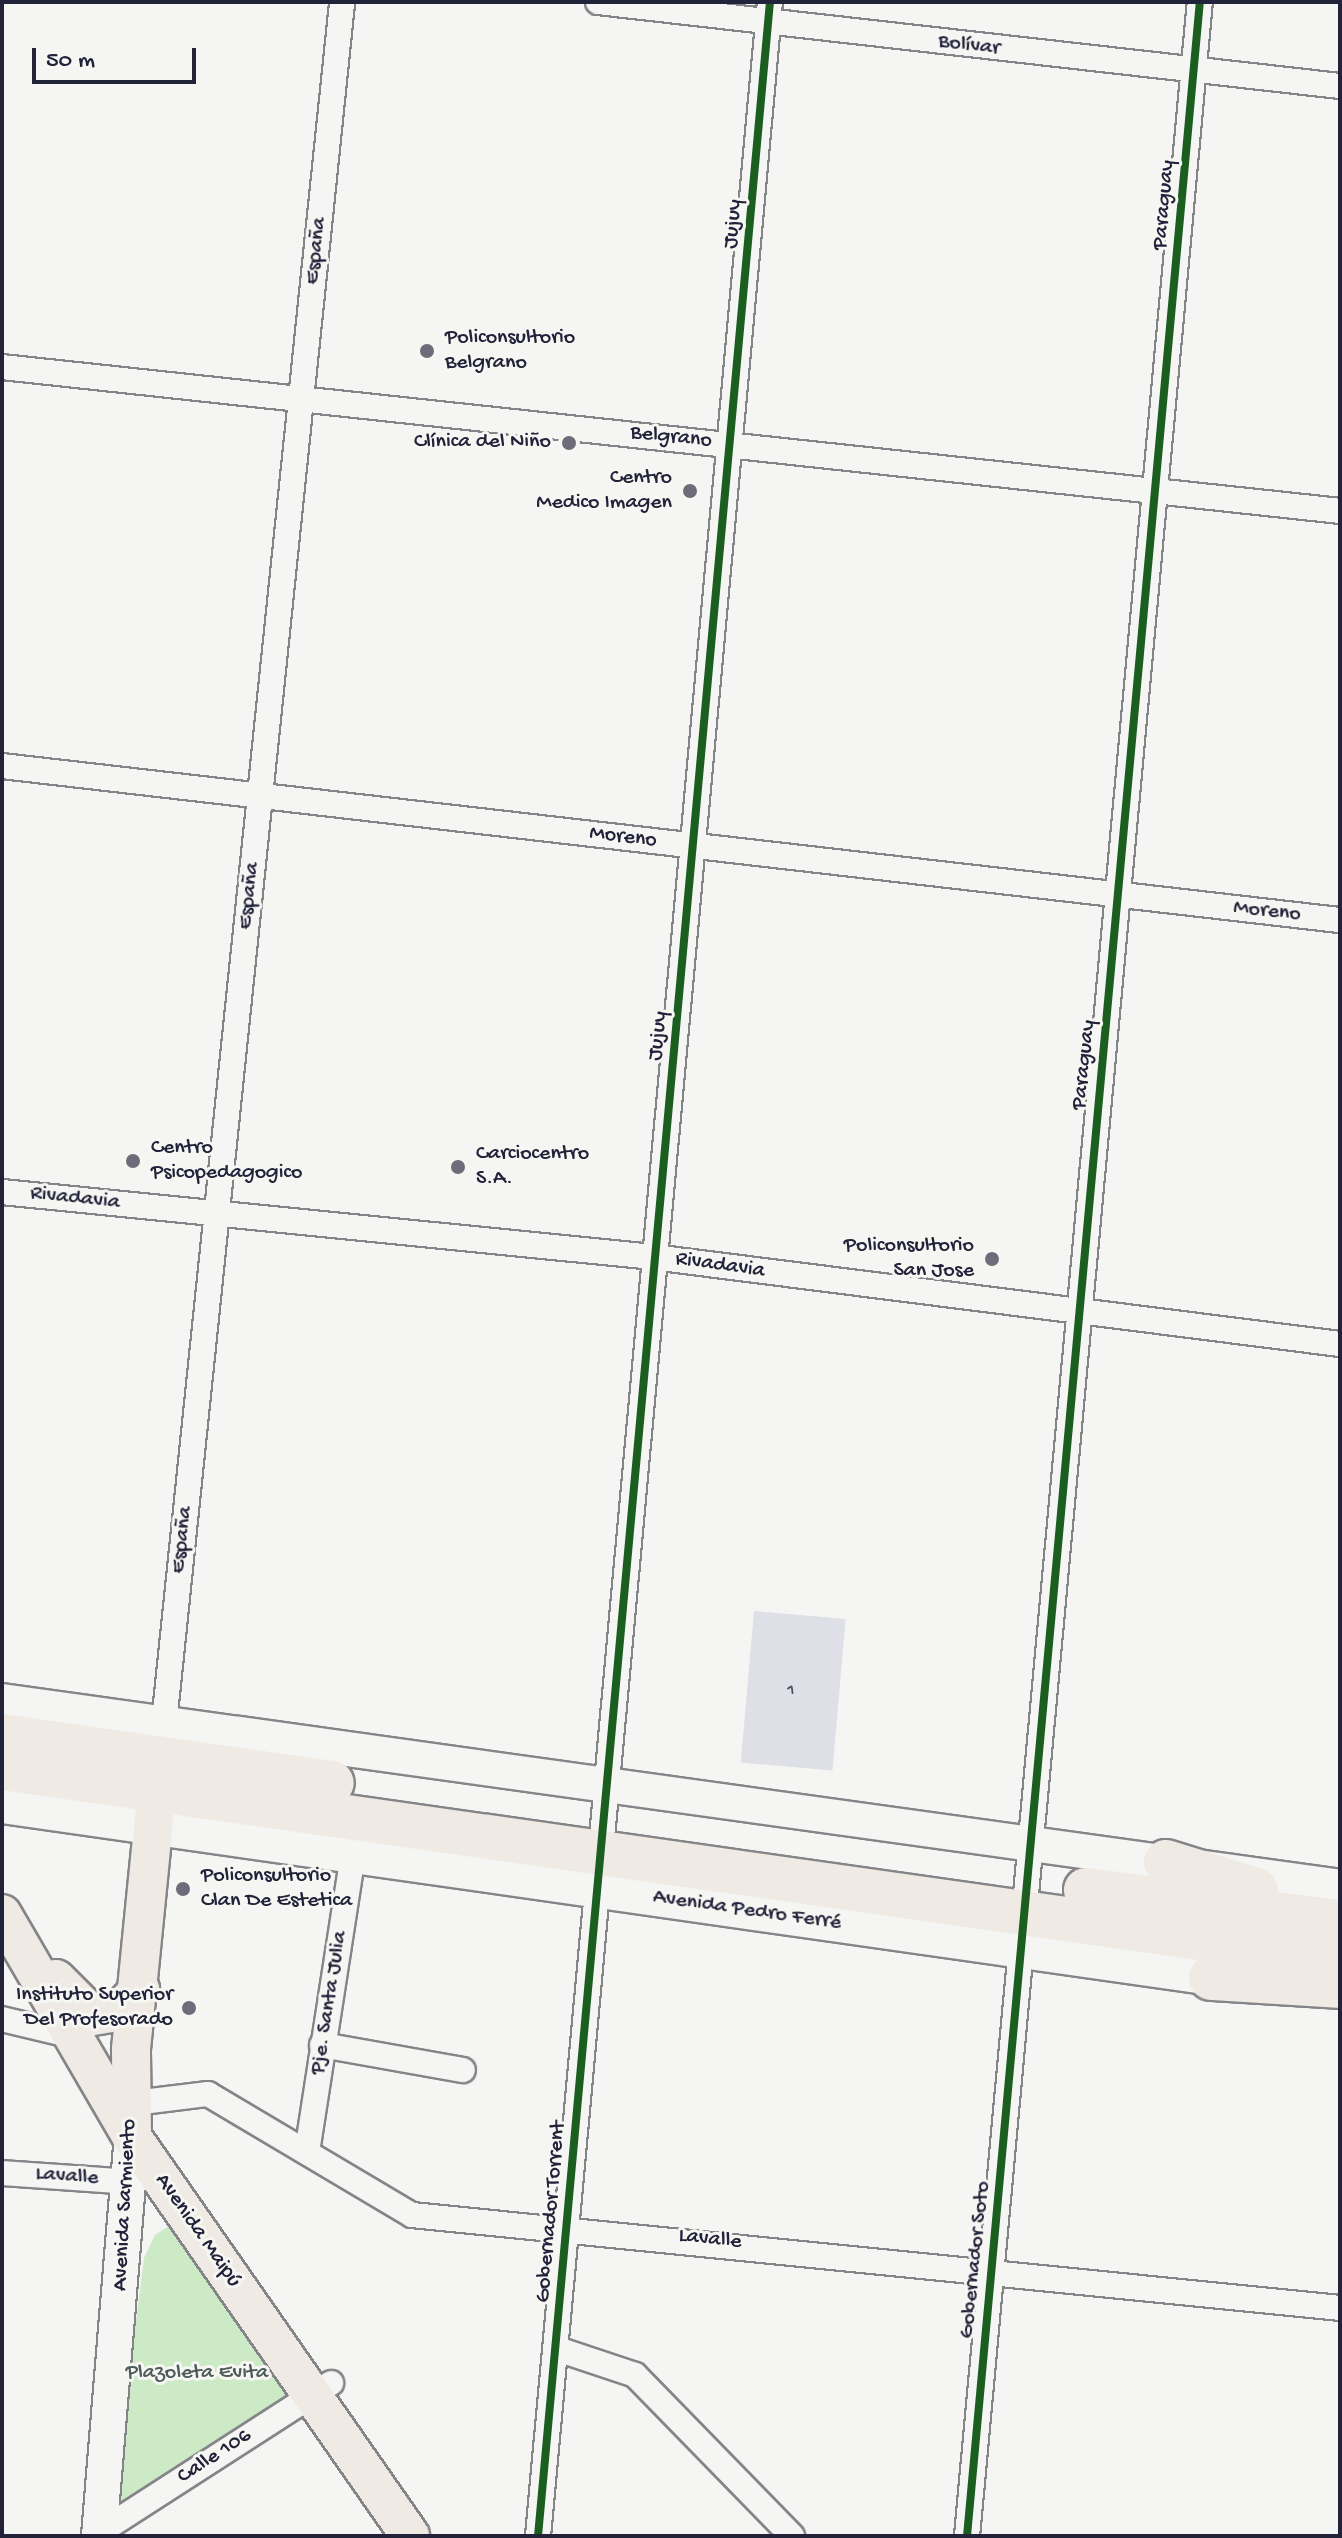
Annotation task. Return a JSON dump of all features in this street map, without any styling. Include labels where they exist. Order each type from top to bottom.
[{"type":"highway","points":[[2,1736],[159,1774]]},
{"type":"highway","points":[[2,1768],[159,1774]]},
{"type":"highway","name":"Avenida Pedro Ferré","points":[[159,1774],[1030,1897],[1340,1922]]},
{"type":"highway","points":[[1166,1862],[1340,1910]]},
{"type":"highway","name":"Avenida Pedro Ferré","points":[[1030,1897],[1340,1958]]},
{"type":"highway","points":[[1211,1978],[1340,1986]]},
{"type":"main road","points":[[2,1701],[159,1774]]},
{"type":"main road","points":[[2,1806],[159,1774]]},
{"type":"main road","name":"Avenida Pedro Ferré","points":[[159,1774],[353,1854],[605,1839]]},
{"type":"main road","name":"Avenida Pedro Ferré","points":[[159,1774],[1030,1897],[1211,1978],[1340,1996]]},
{"type":"main road","name":"Avenida Sarmiento","points":[[99,2534],[131,2182],[125,2115],[140,1989],[159,1774]]},
{"type":"main road","name":"Avenida Pedro Ferré","points":[[1030,1897],[1166,1862],[1340,1887]]},
{"type":"main road","points":[[2,1906],[86,2014],[118,2012],[140,1989]]},
{"type":"main road","name":"Avenida Maipú","points":[[2,1914],[73,2036],[125,2115],[322,2389],[438,2536]]},
{"type":"main road","name":"Avenida Maipú","points":[[322,2389],[410,2536]]},
{"type":"street","name":"España","points":[[159,1774],[342,2]]},
{"type":"street","name":"Bolívar","points":[[598,2],[769,12],[1195,70],[1340,86]]},
{"type":"street","name":"Paraguay","points":[[1030,1897],[1075,1314],[1122,897],[1200,2]]},
{"type":"street","name":"Jujuy","points":[[605,1839],[653,1257],[698,847],[769,12]]},
{"type":"street","name":"Belgrano","points":[[2,367],[1159,494],[1340,511]]},
{"type":"street","name":"Moreno","points":[[2,766],[1340,920]]},
{"type":"street","name":"Rivadavia","points":[[2,1192],[653,1257],[1075,1314],[1340,1344]]},
{"type":"street","name":"Gobernador Torrent","points":[[538,2536],[605,1839]]},
{"type":"street","name":"Pje. Santa Julia","points":[[307,2152],[353,1854]]},
{"type":"street","name":"Gobernador Soto","points":[[967,2536],[1030,1897]]},
{"type":"street","points":[[2,2019],[73,2036]]},
{"type":"street","points":[[322,2045],[463,2070]]},
{"type":"street","name":"Lavalle","points":[[125,2115],[208,2094],[412,2215],[993,2268],[1340,2308]]},
{"type":"street","name":"Lavalle","points":[[2,2173],[131,2182]]},
{"type":"street","points":[[557,2349],[635,2375],[792,2536]]},
{"type":"street","name":"Calle 106","points":[[99,2534],[322,2389]]},
{"type":"green space","name":"Plazoleta Evita","points":[[169,2226],[292,2392],[112,2510],[144,2258],[155,2235]]},
{"type":"building","points":[[754,1611],[846,1619],[832,1770],[741,1762]]},
{"type":"cycle path","points":[[538,2536],[770,2]]},
{"type":"cycle path","points":[[967,2536],[1200,2]]},
{"type":"place","name":"Policonsultorio Belgrano","points":[[427,351]]},
{"type":"place","name":"Clínica del Niño","points":[[569,443]]},
{"type":"place","name":"Centro Medico Imagen","points":[[690,491]]},
{"type":"place","name":"Centro Psicopedagogico","points":[[133,1161]]},
{"type":"place","name":"Carciocentro S.A.","points":[[458,1167]]},
{"type":"place","name":"Policonsultorio San Jose","points":[[992,1259]]},
{"type":"place","name":"Policonsultorio Clan De Estetica","points":[[183,1889]]},
{"type":"place","name":"Instituto Superior Del Profesorado","points":[[189,2008]]}]
